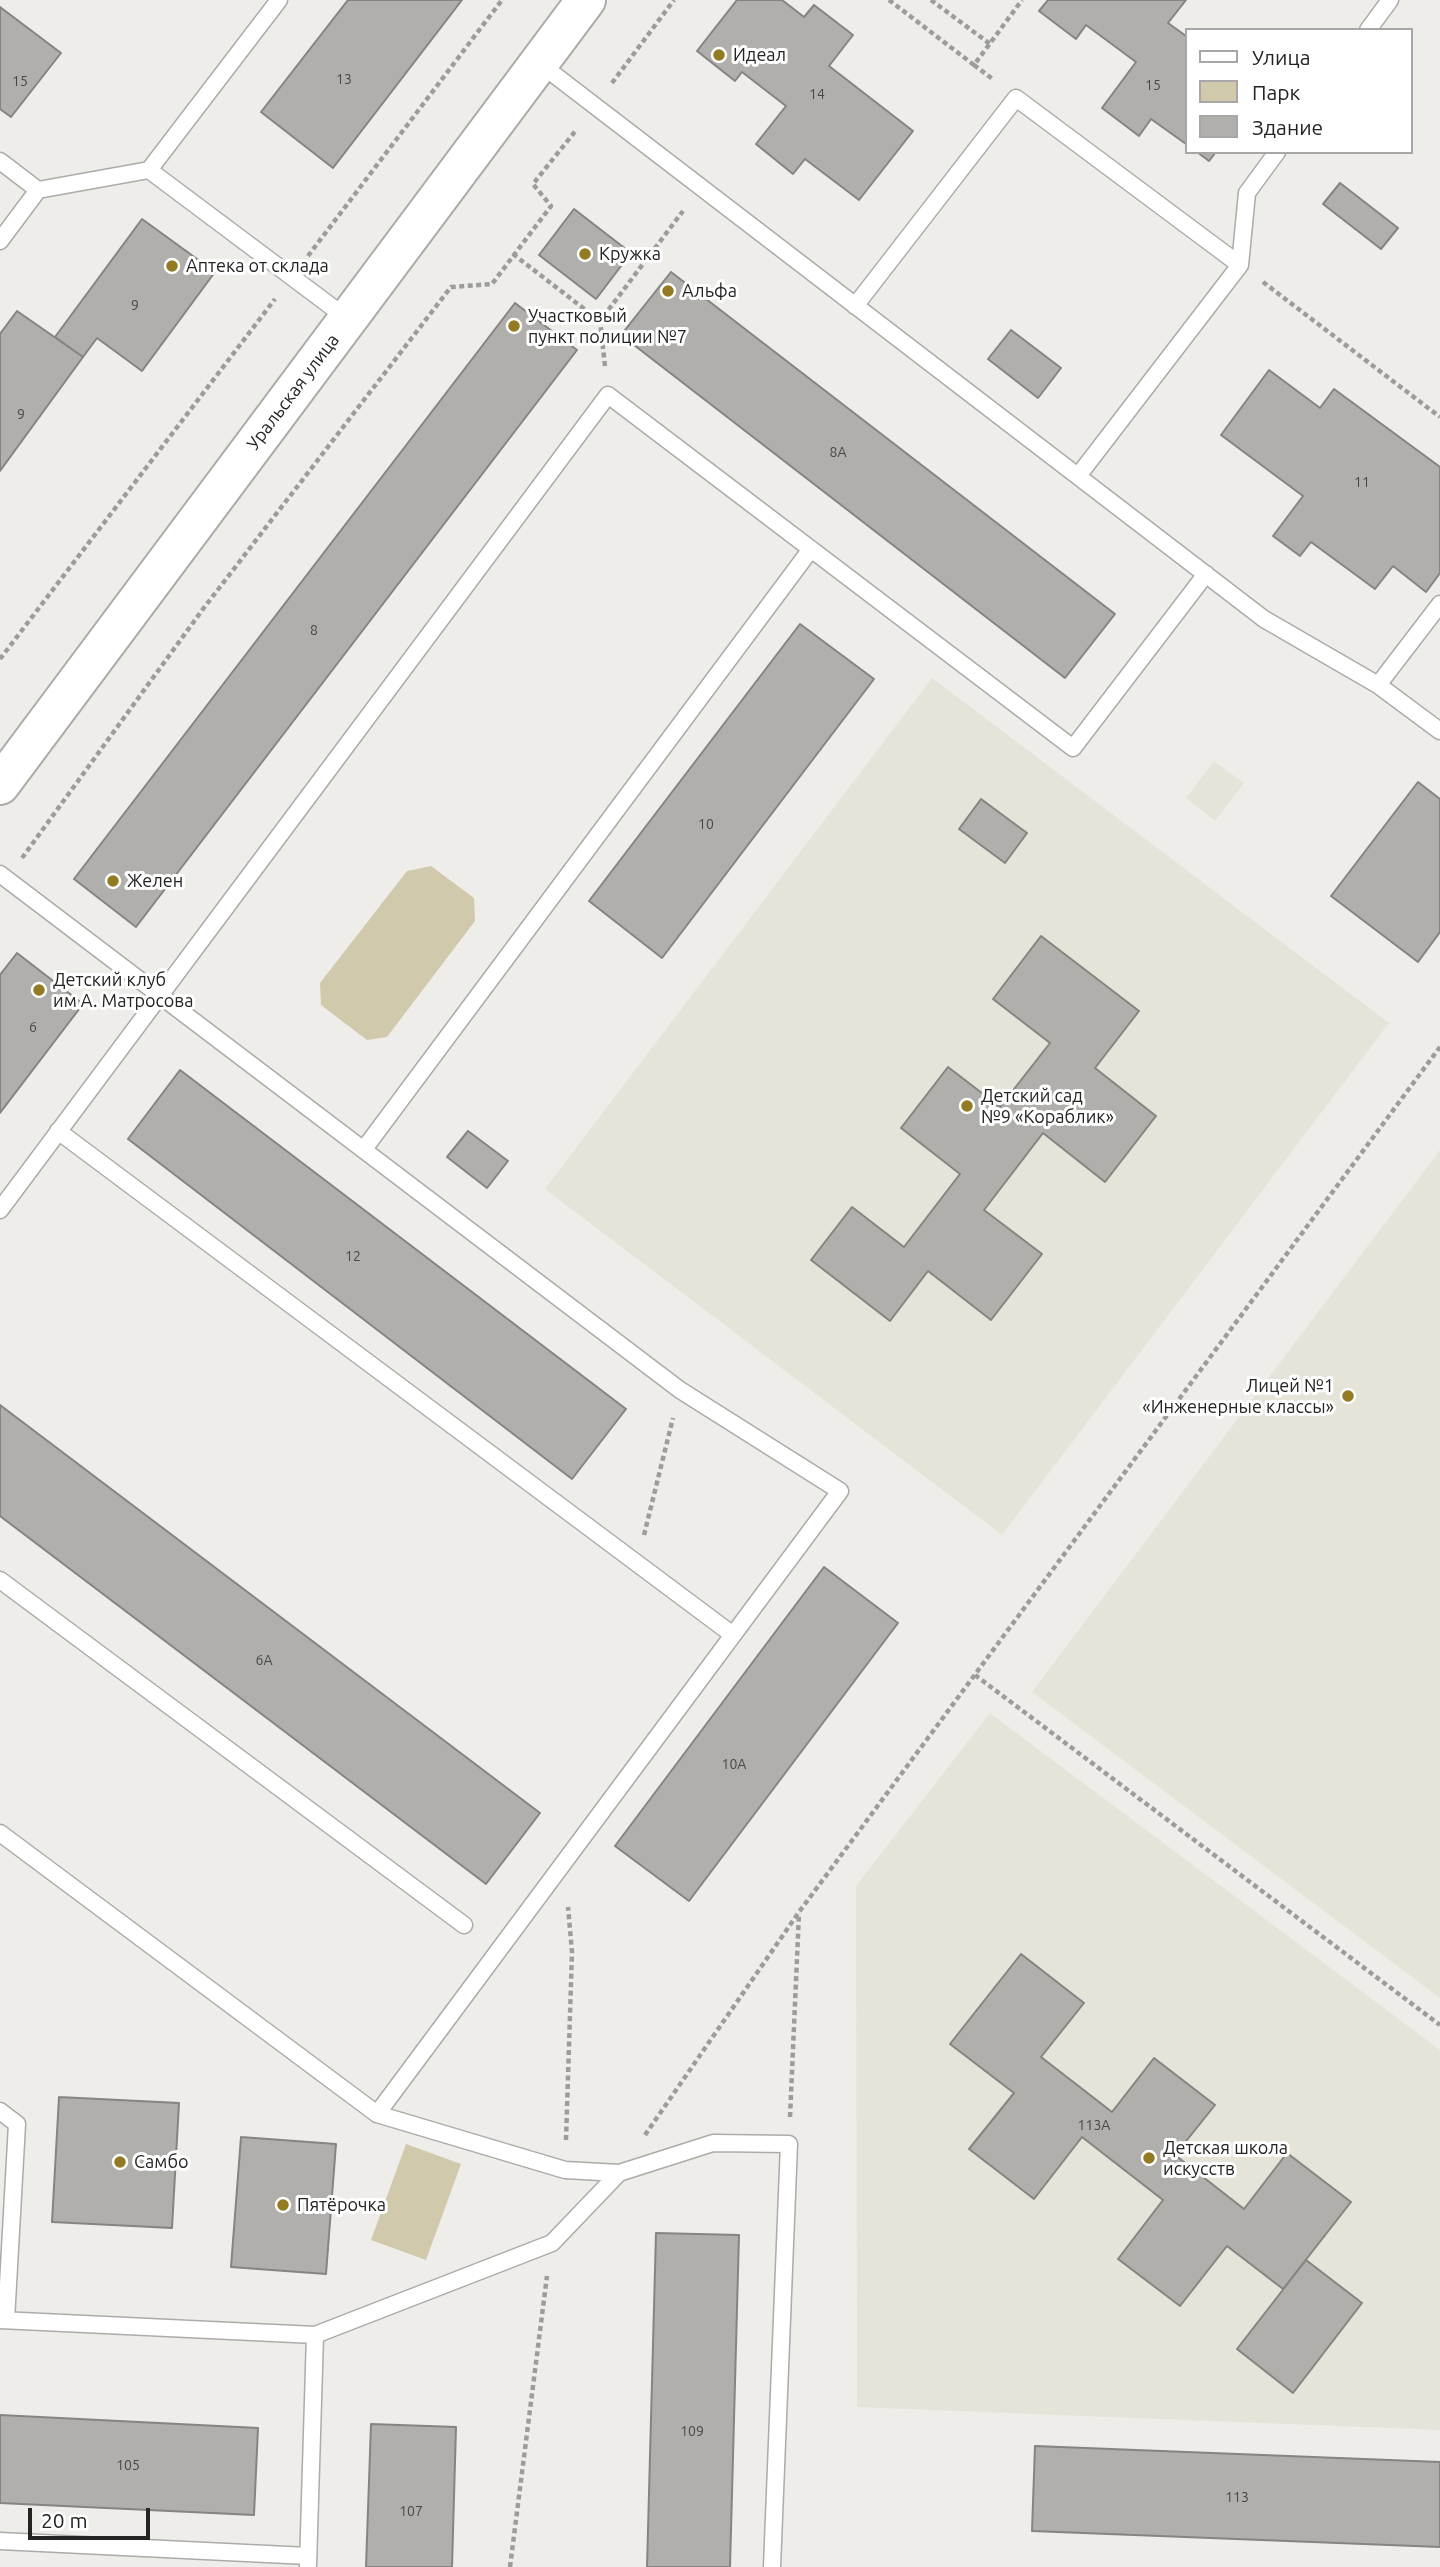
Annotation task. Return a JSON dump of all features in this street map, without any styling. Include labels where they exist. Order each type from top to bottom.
[{"type":"street","name":"Уральская улица","points":[[0,785],[586,0]]},
{"type":"lane","points":[[0,242],[38,190],[149,170],[279,0]]},
{"type":"lane","points":[[1369,28],[1390,0]]},
{"type":"lane","points":[[539,64],[1264,619],[1378,685],[1440,732]]},
{"type":"lane","points":[[855,306],[1016,98],[1240,265]]},
{"type":"lane","points":[[1078,476],[1240,265],[1247,193],[1276,154]]},
{"type":"lane","points":[[0,161],[38,190]]},
{"type":"lane","points":[[149,170],[348,319]]},
{"type":"lane","points":[[0,1210],[608,395],[1073,748],[1206,574]]},
{"type":"lane","points":[[365,1149],[811,549]]},
{"type":"lane","points":[[1378,685],[1440,604]]},
{"type":"lane","points":[[3,877],[680,1390],[840,1491],[377,2114]]},
{"type":"lane","points":[[58,1131],[733,1636]]},
{"type":"lane","points":[[0,1580],[464,1924]]},
{"type":"lane","points":[[0,1833],[377,2114],[565,2170],[619,2173],[713,2143],[789,2144],[772,2567]]},
{"type":"lane","points":[[0,2111],[17,2124],[3,2320],[316,2335],[552,2244],[619,2173]]},
{"type":"lane","points":[[0,2541],[308,2562],[316,2335]]},
{"type":"path","points":[[0,659],[502,0]]},
{"type":"path","points":[[3,877],[203,609],[451,288],[492,284],[551,206],[533,184],[674,0]]},
{"type":"path","points":[[889,0],[974,65],[1022,0]]},
{"type":"path","points":[[931,0],[990,44]]},
{"type":"path","points":[[604,358],[600,321],[701,188]]},
{"type":"path","points":[[513,254],[600,321]]},
{"type":"path","points":[[1240,265],[1440,416]]},
{"type":"path","points":[[619,2173],[799,1912],[1440,1048]]},
{"type":"path","points":[[637,1564],[680,1390]]},
{"type":"path","points":[[975,1675],[1440,2025]]},
{"type":"path","points":[[789,2144],[799,1912]]},
{"type":"shaded area","name":"Детский сад №9 «Кораблик»","points":[[932,678],[1389,1023],[1002,1535],[545,1189]]},
{"type":"shaded area","points":[[1214,761],[1244,783],[1215,821],[1186,798]]},
{"type":"shaded area","name":"Лицей №1 «Инженерные классы»","points":[[1440,1150],[1440,1998],[1032,1692]]},
{"type":"shaded area","name":"Детская школа искусств","points":[[990,1713],[1440,2050],[1440,2430],[857,2407],[856,1886]]},
{"type":"green space","points":[[431,866],[474,898],[475,921],[387,1037],[367,1040],[321,1005],[320,983],[407,871]]},
{"type":"green space","points":[[406,2144],[461,2164],[426,2260],[371,2240]]},
{"type":"building","points":[[348,0],[462,0],[333,168],[261,112]]},
{"type":"building","points":[[737,0],[782,0],[804,17],[814,5],[853,35],[829,66],[913,131],[859,200],[805,159],[793,174],[756,144],[786,106],[742,72],[735,81],[697,51]]},
{"type":"building","points":[[1048,0],[1186,0],[1168,23],[1184,35],[1184,143],[1151,119],[1139,136],[1102,108],[1136,62],[1086,25],[1076,39],[1039,11]]},
{"type":"building","points":[[0,7],[61,53],[11,117],[0,109]]},
{"type":"building","points":[[1200,154],[1214,154],[1209,161]]},
{"type":"building","points":[[1340,183],[1398,228],[1381,249],[1323,204]]},
{"type":"building","name":"Кружка","points":[[574,209],[631,253],[596,299],[539,255]]},
{"type":"building","points":[[142,219],[215,272],[142,371],[97,338],[83,357],[55,337]]},
{"type":"building","points":[[671,272],[1115,614],[1065,678],[621,335]]},
{"type":"building","points":[[515,303],[577,350],[136,927],[74,879]]},
{"type":"building","points":[[17,311],[83,357],[0,471],[0,334]]},
{"type":"building","points":[[1011,330],[1061,368],[1038,398],[988,359]]},
{"type":"building","points":[[1269,370],[1320,408],[1334,389],[1440,467],[1440,573],[1426,592],[1393,566],[1375,589],[1311,542],[1300,556],[1273,536],[1303,496],[1221,435]]},
{"type":"building","points":[[800,624],[874,679],[662,958],[589,901]]},
{"type":"building","points":[[1418,782],[1440,799],[1440,932],[1418,962],[1331,896]]},
{"type":"building","points":[[981,799],[1027,833],[1005,863],[959,829]]},
{"type":"building","points":[[1041,936],[1139,1011],[1095,1068],[1156,1116],[1105,1182],[1043,1133],[984,1210],[1042,1254],[991,1320],[928,1271],[890,1321],[811,1260],[852,1207],[904,1247],[960,1174],[901,1128],[948,1067],[1000,1107],[1050,1043],[993,999]]},
{"type":"building","points":[[17,953],[83,1004],[0,1113],[0,975]]},
{"type":"building","points":[[180,1070],[626,1409],[572,1479],[128,1139]]},
{"type":"building","points":[[468,1131],[508,1161],[487,1188],[447,1157]]},
{"type":"building","points":[[0,1405],[540,1813],[486,1884],[0,1516]]},
{"type":"building","points":[[824,1567],[898,1623],[689,1901],[615,1846]]},
{"type":"building","points":[[1021,1954],[1084,2003],[1041,2057],[1112,2112],[1154,2058],[1215,2105],[1175,2155],[1244,2209],[1287,2153],[1351,2202],[1283,2289],[1227,2246],[1180,2306],[1118,2259],[1163,2200],[1082,2137],[1034,2199],[969,2149],[1014,2093],[950,2044]]},
{"type":"building","points":[[59,2097],[179,2103],[172,2228],[52,2222]]},
{"type":"building","name":"Пятёрочка","points":[[241,2137],[336,2144],[326,2274],[231,2267]]},
{"type":"building","points":[[656,2233],[739,2235],[730,2567],[647,2567]]},
{"type":"building","points":[[1306,2260],[1362,2303],[1293,2393],[1237,2349]]},
{"type":"building","points":[[0,2415],[258,2428],[254,2515],[0,2503]]},
{"type":"building","points":[[371,2424],[456,2427],[452,2567],[366,2567]]},
{"type":"building","points":[[1035,2446],[1440,2462],[1440,2547],[1032,2531]]},
{"type":"place","name":"Идеал","points":[[719,55]]},
{"type":"place","name":"Кружка","points":[[585,254]]},
{"type":"place","name":"Аптека от склада","points":[[172,266]]},
{"type":"place","name":"Альфа","points":[[668,291]]},
{"type":"place","name":"Участковый пункт полиции №7","points":[[514,326]]},
{"type":"place","name":"Желен","points":[[113,881]]},
{"type":"place","name":"Детский клуб им А. Матросова","points":[[39,990]]},
{"type":"place","name":"Детский сад №9 «Кораблик»","points":[[967,1106]]},
{"type":"place","name":"Лицей №1 «Инженерные классы»","points":[[1348,1396]]},
{"type":"place","name":"Детская школа искусств","points":[[1149,2158]]},
{"type":"place","name":"Самбо","points":[[120,2162]]},
{"type":"place","name":"Пятёрочка","points":[[283,2205]]}]
